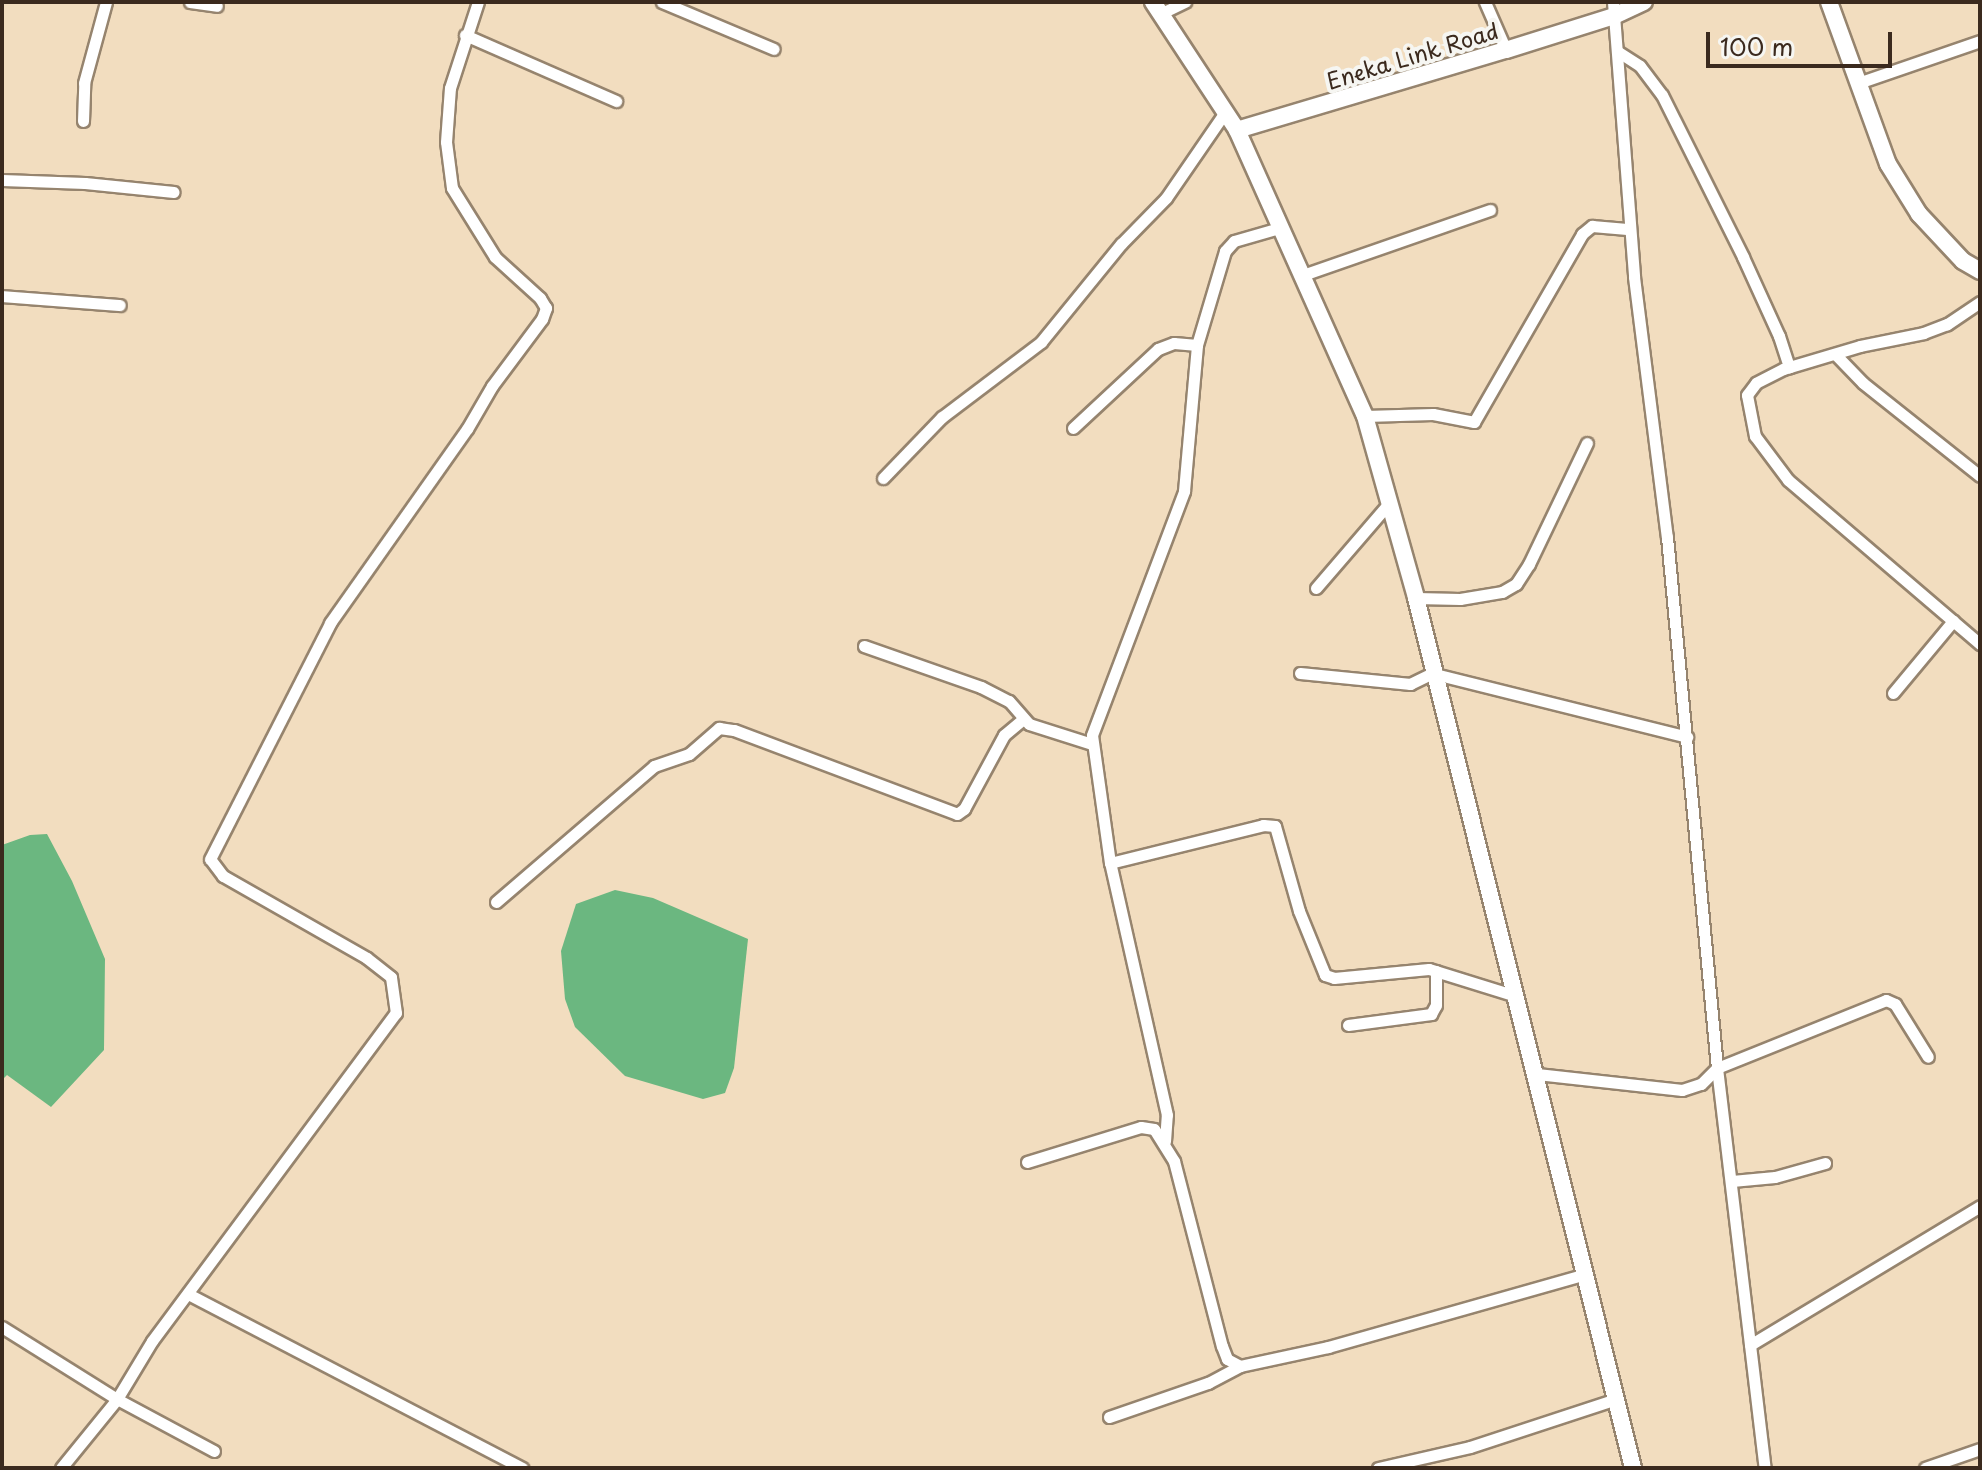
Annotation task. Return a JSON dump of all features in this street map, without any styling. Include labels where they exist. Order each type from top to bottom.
[{"type":"street","points":[[83,121],[84,83],[106,2]]},
{"type":"street","points":[[190,2],[217,6]]},
{"type":"street","points":[[662,2],[774,49]]},
{"type":"street","points":[[1185,2],[1157,8],[1237,130],[1365,416],[1416,598],[1633,1468]]},
{"type":"street","points":[[1485,2],[1506,50]]},
{"type":"street","name":"Eneka Link Road","points":[[1237,130],[1506,50],[1614,9],[1644,2]]},
{"type":"street","points":[[1829,2],[1861,82],[1888,164],[1919,214],[1963,261],[1980,271]]},
{"type":"street","points":[[61,1468],[117,1399],[127,1378],[396,1013],[391,977],[367,958],[223,876],[210,859],[330,623],[459,441],[492,386],[542,319],[546,308],[540,298],[495,257],[452,188],[446,142],[450,88],[476,3]]},
{"type":"street","points":[[1614,9],[1630,229],[1687,737],[1717,1068],[1765,1468]]},
{"type":"street","points":[[465,35],[616,101]]},
{"type":"street","points":[[1861,82],[1980,41]]},
{"type":"street","points":[[1617,51],[1640,66],[1662,95],[1743,257],[1779,336],[1789,367]]},
{"type":"street","points":[[883,478],[942,417],[1041,342],[1121,244],[1166,198],[1225,112]]},
{"type":"street","points":[[2,180],[85,183],[174,192]]},
{"type":"street","points":[[1303,275],[1490,210]]},
{"type":"street","points":[[1365,416],[1433,414],[1474,422],[1582,234],[1592,226],[1630,229]]},
{"type":"street","points":[[1165,1141],[1167,1115],[1110,863],[1092,744],[1184,491],[1197,345],[1228,245],[1279,228]]},
{"type":"street","points":[[2,296],[120,305]]},
{"type":"street","points":[[1980,302],[1947,324],[1924,333],[1860,346],[1789,367],[1756,383],[1747,395],[1755,436],[1767,456],[1788,480],[1980,644]]},
{"type":"street","points":[[1073,428],[1158,349],[1174,343],[1197,345]]},
{"type":"street","points":[[1835,354],[1863,383],[1980,476]]},
{"type":"street","points":[[1416,598],[1460,599],[1502,592],[1516,584],[1529,564],[1587,443]]},
{"type":"street","points":[[1316,588],[1389,503]]},
{"type":"street","points":[[1893,693],[1953,621]]},
{"type":"street","points":[[864,646],[992,692],[1009,701],[1023,719],[1092,744]]},
{"type":"street","points":[[1300,673],[1410,684],[1435,673],[1687,737]]},
{"type":"street","points":[[496,902],[654,766],[689,754],[719,728],[734,730],[957,814],[964,809],[1004,735],[1023,719]]},
{"type":"street","points":[[1110,863],[1263,825],[1275,826],[1299,911],[1325,975],[1334,978],[1401,969],[1436,971],[1516,996]]},
{"type":"street","points":[[1348,1025],[1431,1014],[1436,1005],[1436,971]]},
{"type":"street","points":[[1537,1074],[1682,1090],[1701,1084],[1717,1068],[1886,1000],[1895,1004],[1928,1057]]},
{"type":"street","points":[[1027,1162],[1141,1127],[1154,1129],[1165,1141],[1174,1161],[1222,1346],[1227,1359],[1240,1366]]},
{"type":"street","points":[[1732,1181],[1775,1177],[1825,1163]]},
{"type":"street","points":[[1750,1345],[1980,1206]]},
{"type":"street","points":[[1109,1417],[1208,1383],[1240,1366],[1328,1347],[1586,1274]]},
{"type":"street","points":[[188,1294],[522,1468]]},
{"type":"street","points":[[2,1327],[117,1399],[214,1451]]},
{"type":"street","points":[[1378,1468],[1470,1447],[1616,1399]]},
{"type":"street","points":[[1925,1468],[1980,1449]]},
{"type":"green space","points":[[47,834],[72,881],[105,959],[104,1050],[51,1107],[7,1075],[2,1080],[2,845],[30,835]]},
{"type":"green space","points":[[615,890],[653,898],[748,939],[734,1068],[725,1093],[703,1099],[625,1076],[575,1027],[565,999],[561,951],[576,904]]}]
